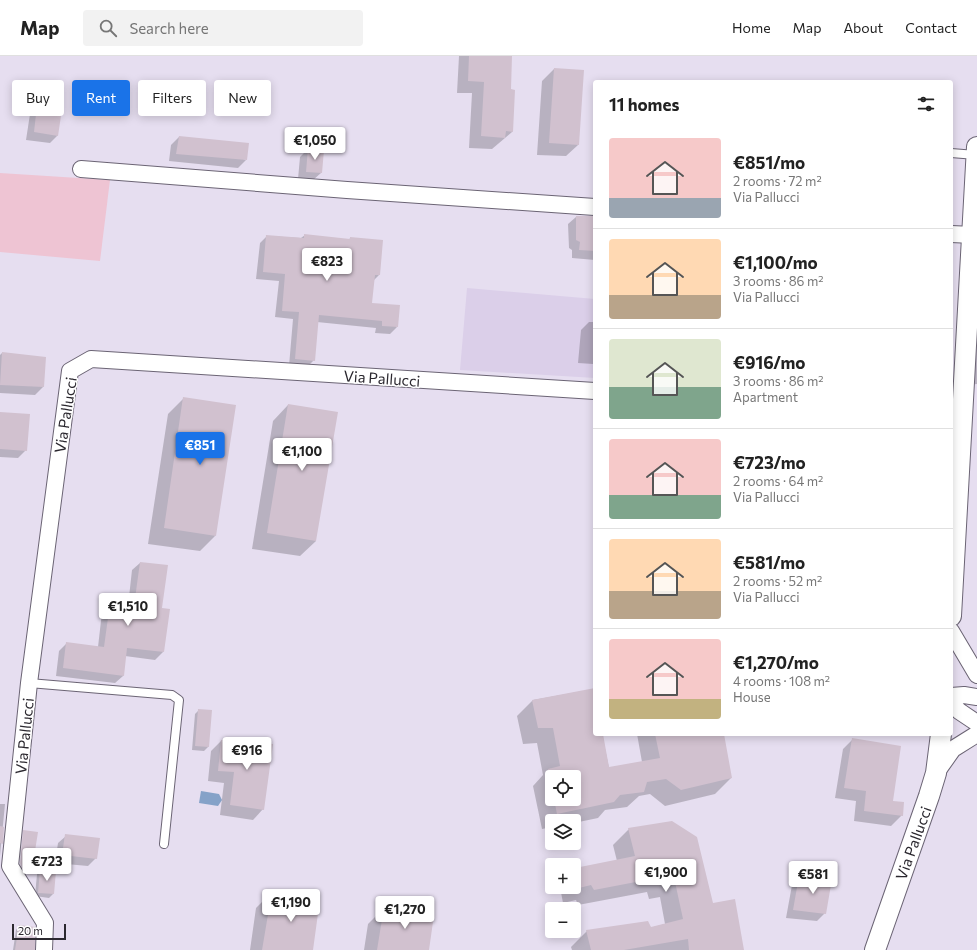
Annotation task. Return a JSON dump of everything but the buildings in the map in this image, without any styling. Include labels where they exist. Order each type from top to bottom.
[{"type":"street","points":[[953,549],[957,414],[972,235],[977,151]]},
{"type":"street","points":[[81,170],[425,196],[593,207]]},
{"type":"street","points":[[953,234],[972,235]]},
{"type":"street","name":"Via Pallucci","points":[[44,950],[45,923],[10,866],[29,683],[70,371],[91,359],[593,391]]},
{"type":"street","points":[[953,634],[977,675]]},
{"type":"street","points":[[953,696],[964,694],[977,697]]},
{"type":"street","points":[[953,704],[959,711],[977,723]]},
{"type":"street","points":[[936,773],[953,749],[977,734]]},
{"type":"street","name":"Via Pallucci","points":[[875,950],[936,773],[941,736]]},
{"type":"lane","points":[[953,153],[977,151]]},
{"type":"lane","points":[[29,683],[172,695],[179,700],[164,844]]},
{"type":"shaded area","points":[[0,173],[110,180],[100,261],[0,252]]},
{"type":"shaded area","points":[[467,288],[593,299],[593,378],[460,370]]},
{"type":"water","points":[[201,791],[219,794],[222,800],[218,806],[199,803]]}]
